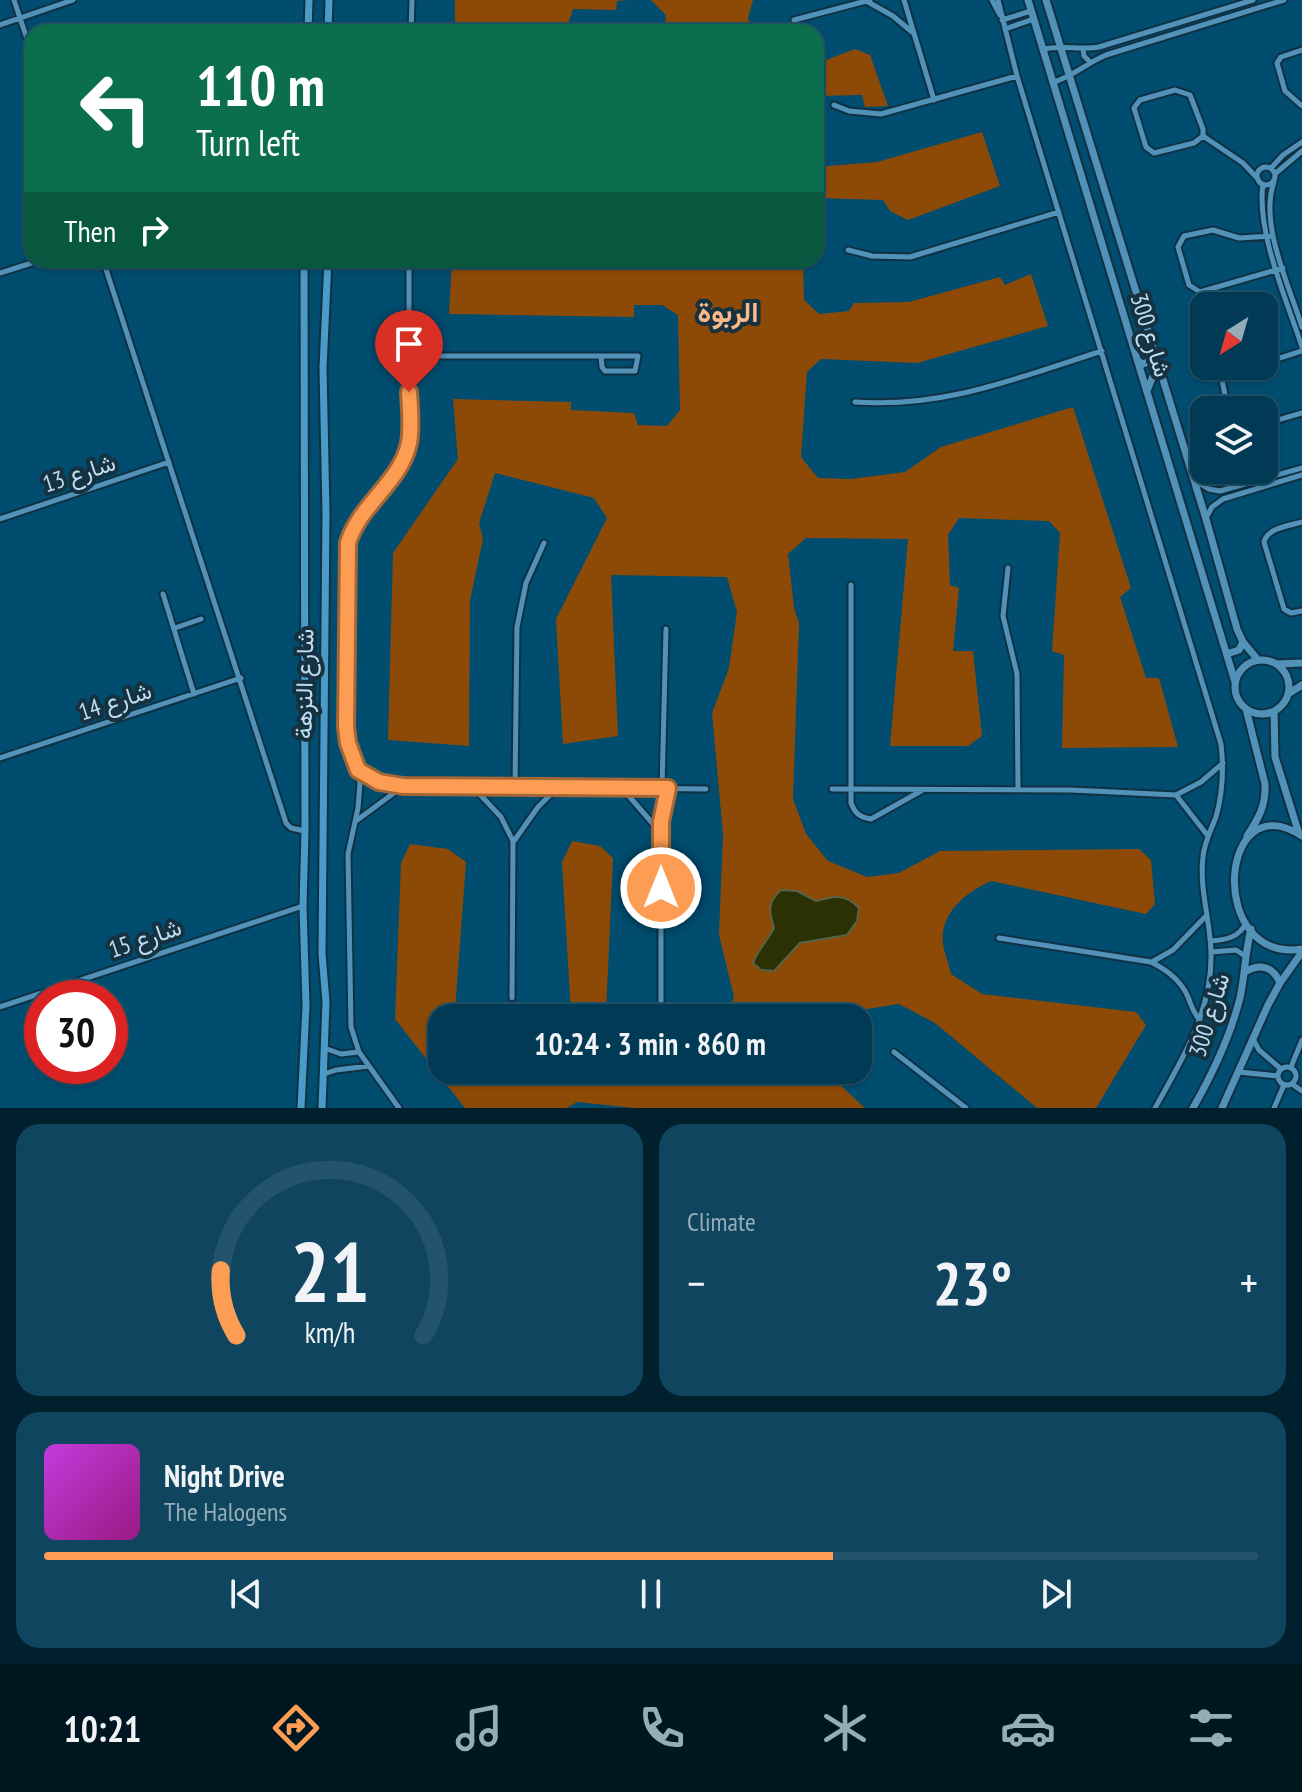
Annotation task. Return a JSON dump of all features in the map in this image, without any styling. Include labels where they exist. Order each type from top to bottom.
[{"type":"main road","points":[[308,24],[309,0]]},
{"type":"main road","points":[[328,24],[329,0]]},
{"type":"main road","name":"شارع النزهة","points":[[301,1108],[306,1006],[303,906],[304,268]]},
{"type":"main road","name":"شارع النزهة","points":[[322,1108],[326,1002],[322,954],[326,469],[323,368],[328,268]]},
{"type":"main road","points":[[305,781],[312,785],[323,781]]},
{"type":"main road","points":[[305,810],[317,806],[324,811]]},
{"type":"street","points":[[14,0],[24,30]]},
{"type":"street","points":[[0,25],[73,0]]},
{"type":"street","points":[[411,24],[412,0]]},
{"type":"street","points":[[904,0],[934,100]]},
{"type":"street","points":[[992,0],[994,9],[1002,18]]},
{"type":"street","points":[[998,0],[1017,76],[1216,725],[1223,763],[1220,800],[1202,865],[1211,952],[1209,985],[1200,1020],[1155,1108]]},
{"type":"street","name":"شارع 300","points":[[1028,0],[1235,682]]},
{"type":"street","name":"شارع 300","points":[[1046,0],[1190,467]]},
{"type":"street","points":[[1044,49],[1060,46],[1083,49],[1099,47],[1253,0]]},
{"type":"street","points":[[1054,82],[1070,77],[1090,62],[1284,0]]},
{"type":"street","points":[[794,20],[868,1],[893,16],[914,35]]},
{"type":"street","points":[[1002,18],[1032,15]]},
{"type":"street","points":[[1005,29],[1032,15]]},
{"type":"street","points":[[1204,15],[1207,24]]},
{"type":"street","points":[[1083,49],[1084,56],[1090,62]]},
{"type":"street","points":[[1302,50],[1277,61],[1285,91],[1302,106]]},
{"type":"street","points":[[834,105],[856,113],[881,114],[1017,76]]},
{"type":"street","points":[[1175,90],[1185,92],[1192,100],[1203,136],[1198,141],[1172,150],[1152,152],[1146,147],[1135,115],[1136,104],[1140,100],[1175,90]]},
{"type":"street","points":[[1203,136],[1243,163],[1260,182],[1274,182]]},
{"type":"street","points":[[1271,170],[1283,155],[1302,142]]},
{"type":"street","points":[[1278,358],[1302,349],[1261,211],[1258,173],[1271,170],[1302,151]]},
{"type":"street","points":[[1243,163],[1271,170]]},
{"type":"street","points":[[1270,237],[1268,209],[1274,182],[1271,170]]},
{"type":"street","points":[[848,250],[872,256],[910,257],[1059,212]]},
{"type":"street","points":[[1270,237],[1239,238],[1213,230],[1184,236],[1178,247],[1189,285],[1200,292],[1280,269]]},
{"type":"street","points":[[0,273],[24,265]]},
{"type":"street","points":[[106,268],[286,823],[291,828],[305,831]]},
{"type":"street","points":[[399,1108],[359,1052],[351,1027],[348,854],[360,796],[358,770],[346,727],[348,543],[359,518],[397,470],[409,444],[409,268]]},
{"type":"street","points":[[1280,269],[1302,327]]},
{"type":"street","points":[[1138,361],[1143,364],[1148,362],[1153,349]]},
{"type":"street","points":[[855,402],[898,403],[940,399],[1102,351]]},
{"type":"street","points":[[408,356],[601,356],[638,356],[638,368],[635,371],[605,371],[601,356]]},
{"type":"street","points":[[1147,391],[1153,376],[1161,376]]},
{"type":"street","points":[[1278,420],[1302,413]]},
{"type":"street","name":"شارع 13","points":[[0,519],[169,462]]},
{"type":"street","points":[[1202,484],[1214,490],[1226,490],[1302,468]]},
{"type":"street","points":[[1206,519],[1218,502],[1230,496],[1302,475]]},
{"type":"street","name":"شارع 300","points":[[1195,484],[1237,629],[1258,660]]},
{"type":"street","points":[[1214,490],[1218,502]]},
{"type":"street","points":[[1302,522],[1271,532],[1264,542],[1284,609],[1291,613],[1302,611]]},
{"type":"street","points":[[515,787],[517,627],[526,583],[544,543]]},
{"type":"street","points":[[1008,568],[1003,616],[1017,674],[1018,790]]},
{"type":"street","points":[[851,585],[851,789],[854,811],[861,817],[871,819],[924,789]]},
{"type":"street","points":[[163,594],[194,694]]},
{"type":"street","points":[[175,628],[201,619]]},
{"type":"street","points":[[661,1004],[666,629]]},
{"type":"street","points":[[1227,654],[1239,650],[1243,642]]},
{"type":"street","points":[[1302,663],[1277,664],[1258,660],[1245,665],[1235,682],[1236,694],[1246,709],[1266,796],[1259,819],[1236,857],[1233,879],[1238,904],[1248,926],[1261,940],[1275,947],[1302,951]]},
{"type":"street","points":[[1246,709],[1259,714],[1274,712],[1283,705],[1289,681],[1277,664]]},
{"type":"street","points":[[191,677],[201,691]]},
{"type":"street","name":"شارع 14","points":[[0,758],[241,678]]},
{"type":"street","points":[[1288,694],[1302,685]]},
{"type":"street","points":[[1274,712],[1275,757],[1300,835]]},
{"type":"street","points":[[832,789],[1143,792],[1176,795],[1201,782],[1223,763]]},
{"type":"street","points":[[358,770],[379,782],[403,786],[706,789]]},
{"type":"street","points":[[356,821],[403,786]]},
{"type":"street","points":[[473,787],[493,806],[513,841],[512,998]]},
{"type":"street","points":[[513,841],[529,818],[558,787]]},
{"type":"street","points":[[621,788],[661,834]]},
{"type":"street","points":[[1176,795],[1208,836]]},
{"type":"street","points":[[1244,841],[1258,830],[1270,827],[1288,828],[1300,835]]},
{"type":"street","name":"شارع 15","points":[[0,1007],[303,906]]},
{"type":"street","points":[[1151,962],[1173,950],[1205,917]]},
{"type":"street","points":[[1210,941],[1233,937],[1248,926]]},
{"type":"street","name":"شارع 300","points":[[1193,1108],[1231,1029],[1245,972],[1248,926]]},
{"type":"street","points":[[999,938],[1151,962],[1163,968],[1181,985],[1200,1020]]},
{"type":"street","points":[[1211,952],[1236,950],[1245,956]]},
{"type":"street","name":"شارع 300","points":[[1222,1108],[1280,983],[1302,951]]},
{"type":"street","points":[[1245,972],[1263,966],[1276,974],[1280,983]]},
{"type":"street","points":[[1291,1067],[1302,1040]]},
{"type":"street","points":[[1254,1041],[1259,1050],[1281,1069]]},
{"type":"street","points":[[324,1048],[341,1054],[359,1052]]},
{"type":"street","points":[[894,1052],[966,1108]]},
{"type":"street","points":[[322,1074],[370,1066]]},
{"type":"street","points":[[1281,1069],[1291,1067]]},
{"type":"street","points":[[1284,1085],[1292,1084],[1299,1078],[1291,1067]]},
{"type":"street","points":[[1278,1076],[1281,1069]]},
{"type":"street","points":[[1239,1072],[1278,1076]]},
{"type":"street","points":[[1278,1076],[1284,1085]]},
{"type":"street","points":[[1292,1084],[1302,1091]]},
{"type":"street","points":[[1274,1108],[1284,1085]]},
{"type":"shaded area","points":[[455,0],[629,0],[617,1],[616,10],[573,9],[568,24],[455,24]]},
{"type":"shaded area","points":[[651,0],[753,0],[748,18],[750,24],[665,24],[666,15]]},
{"type":"shaded area","points":[[855,49],[870,55],[888,106],[865,107],[862,95],[824,96],[824,61]]},
{"type":"shaded area","points":[[982,132],[1000,186],[908,220],[890,211],[883,200],[824,198],[824,166],[877,162]]},
{"type":"shaded area","points":[[452,268],[803,268],[804,300],[819,314],[849,311],[854,303],[909,302],[1000,277],[1005,285],[1031,274],[1048,326],[917,363],[821,359],[807,372],[801,457],[818,478],[851,479],[905,472],[941,447],[1073,407],[1131,588],[1120,597],[1146,678],[1159,678],[1178,747],[1062,748],[1064,655],[1052,651],[1060,533],[1049,521],[959,518],[948,535],[950,585],[959,588],[953,651],[973,651],[982,736],[968,746],[890,746],[908,539],[806,538],[788,554],[794,608],[799,623],[793,799],[806,834],[828,861],[867,877],[899,873],[940,851],[1139,849],[1151,860],[1155,904],[1146,914],[991,881],[957,904],[943,932],[951,974],[982,994],[1136,1012],[1146,1025],[1096,1108],[1037,1108],[935,1023],[899,1004],[872,1008],[872,1004],[731,1004],[734,997],[719,935],[723,834],[712,713],[729,668],[737,612],[727,577],[611,575],[618,736],[563,744],[556,619],[607,518],[594,498],[495,473],[479,523],[483,539],[470,600],[469,746],[388,740],[393,553],[458,459],[453,399],[571,402],[571,410],[634,413],[638,425],[667,426],[680,410],[678,315],[662,305],[634,305],[634,317],[449,314]]},
{"type":"shaded area","points":[[572,841],[600,846],[613,858],[606,1004],[570,1004],[562,862]]},
{"type":"shaded area","points":[[410,844],[448,849],[466,862],[456,1004],[428,1004],[428,1061],[395,1019],[401,863]]},
{"type":"shaded area","points":[[781,890],[797,891],[816,901],[834,897],[849,900],[859,908],[857,921],[847,935],[800,943],[774,971],[761,970],[753,963],[774,928],[770,907]]},
{"type":"shaded area","points":[[446,1084],[839,1084],[865,1108],[635,1108],[577,1102],[567,1108],[465,1108]]},
{"type":"district","name":"الربوة","points":[[728,311]]},
{"type":"route","points":[[409,392],[409,444],[404,458],[359,518],[348,543],[346,727],[358,770],[379,782],[403,786],[668,788],[661,822],[661,888]]}]
